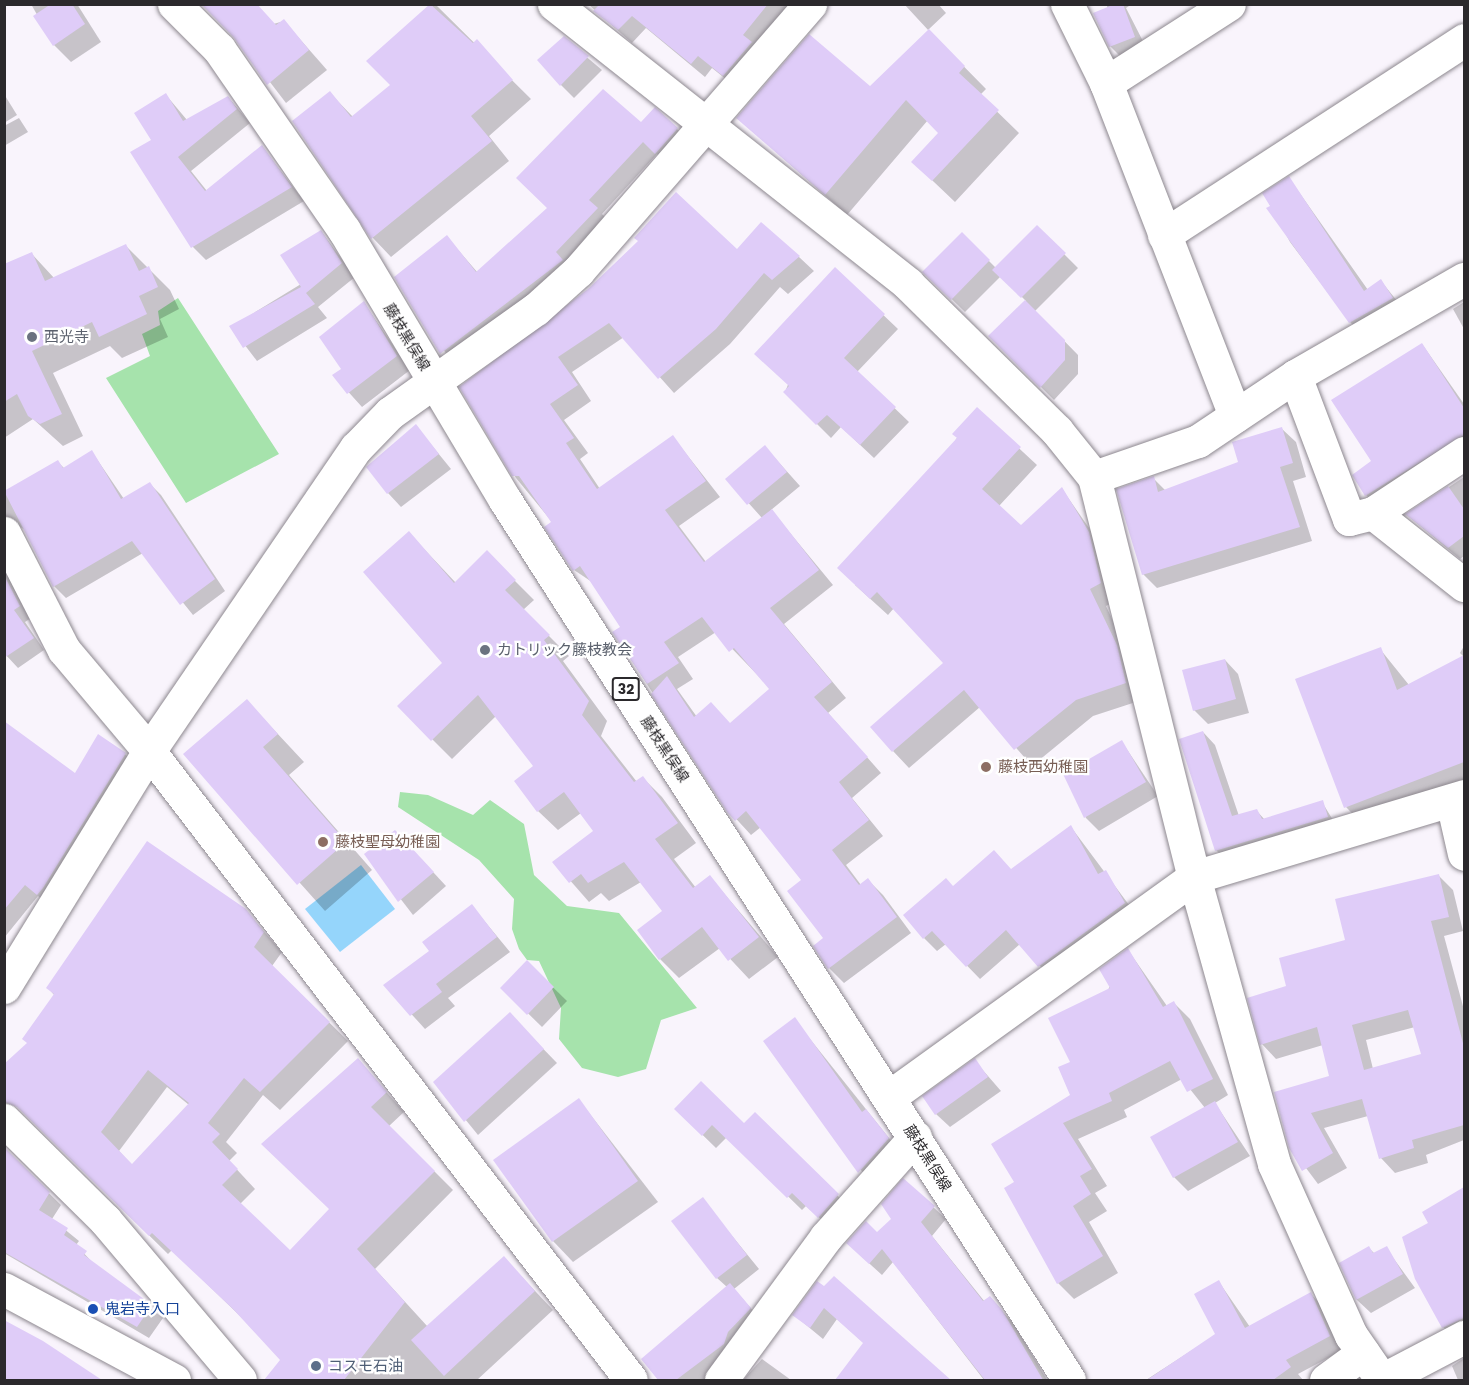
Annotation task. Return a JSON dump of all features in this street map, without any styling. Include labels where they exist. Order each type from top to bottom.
[{"type":"street","name":"藤枝黒俣線","points":[[174,4],[219,49],[344,230],[432,379],[1069,1380]]},
{"type":"street","points":[[554,4],[908,285],[1057,431],[1094,477],[1194,878],[1274,1164],[1363,1353],[1382,1380],[1464,1337]]},
{"type":"street","points":[[4,987],[150,751],[317,498],[390,412],[432,379],[536,309],[578,271],[810,4]]},
{"type":"street","points":[[1067,4],[1106,83],[1235,416]]},
{"type":"street","points":[[1106,83],[1229,4]]},
{"type":"street","points":[[1164,235],[1464,40]]},
{"type":"street","points":[[1094,477],[1198,441],[1295,376],[1464,279]]},
{"type":"street","points":[[1295,376],[1349,519],[1373,513],[1464,453]]},
{"type":"street","points":[[1373,513],[1464,585]]},
{"type":"street","points":[[4,533],[64,650],[150,751],[631,1380]]},
{"type":"street","points":[[889,1097],[1194,878],[1458,798],[1464,854]]},
{"type":"street","points":[[4,1120],[105,1221],[240,1380]]},
{"type":"street","points":[[721,1380],[826,1237],[915,1137]]},
{"type":"street","points":[[4,1289],[174,1380]]},
{"type":"street","points":[[1326,1380],[1363,1353]]},
{"type":"green space","points":[[178,298],[279,454],[186,503],[106,378],[150,356],[142,334],[160,325],[158,311]]},
{"type":"green space","points":[[400,792],[428,795],[473,815],[490,800],[524,824],[534,875],[567,906],[619,913],[697,1008],[661,1020],[646,1069],[618,1077],[582,1068],[559,1039],[561,1008],[539,961],[527,960],[519,949],[512,929],[514,899],[479,860],[398,807]]},
{"type":"water","points":[[361,865],[395,909],[340,952],[305,909]]},
{"type":"building","points":[[51,4],[72,4],[85,24],[53,46],[33,16]]},
{"type":"building","points":[[201,4],[257,4],[276,25],[284,19],[309,50],[267,85],[234,38]]},
{"type":"building","points":[[430,4],[473,43],[477,39],[513,80],[471,116],[492,141],[371,239],[292,121],[330,91],[351,117],[390,85],[366,61]]},
{"type":"building","points":[[600,4],[768,4],[743,35],[752,42],[723,76],[698,56],[691,64],[632,16],[618,30],[593,11]]},
{"type":"building","points":[[1115,4],[1123,4],[1135,37],[1109,47],[1093,13]]},
{"type":"building","points":[[929,29],[965,66],[959,73],[999,110],[932,181],[911,162],[938,133],[906,100],[825,195],[736,118],[809,34],[870,86]]},
{"type":"building","points":[[564,36],[589,56],[560,86],[537,60]]},
{"type":"building","points":[[603,89],[641,122],[655,107],[678,128],[655,154],[643,142],[589,200],[598,208],[556,252],[563,260],[440,354],[394,277],[447,235],[476,272],[547,208],[516,178]]},
{"type":"building","points":[[166,93],[183,121],[228,96],[237,109],[178,157],[205,191],[262,145],[292,187],[191,248],[130,152],[151,140],[134,113]]},
{"type":"building","points":[[1289,176],[1364,291],[1381,279],[1393,298],[1349,323],[1266,208],[1270,206],[1262,193]]},
{"type":"building","points":[[676,192],[737,249],[761,222],[800,256],[772,280],[764,273],[716,329],[658,379],[609,323],[558,357],[578,385],[550,404],[574,438],[566,443],[597,489],[673,435],[706,481],[665,510],[704,562],[772,509],[819,570],[770,608],[832,682],[814,697],[868,757],[839,782],[869,820],[832,850],[859,885],[868,878],[897,917],[828,969],[813,946],[823,938],[787,891],[801,880],[746,811],[735,821],[727,812],[651,694],[667,676],[694,717],[711,702],[730,723],[769,689],[734,648],[729,652],[702,617],[664,642],[679,663],[647,684],[612,632],[620,627],[580,566],[573,571],[544,527],[551,522],[519,476],[512,476],[459,387],[588,289],[638,241],[634,238]]},
{"type":"building","points":[[1037,225],[1066,253],[1021,298],[992,270]]},
{"type":"building","points":[[321,230],[342,263],[306,293],[315,304],[243,348],[229,326],[301,287],[280,255]]},
{"type":"building","points":[[962,232],[990,260],[951,300],[922,272]]},
{"type":"building","name":"西光寺","points":[[126,244],[139,271],[149,266],[158,287],[139,296],[147,314],[99,337],[92,322],[32,351],[62,414],[40,424],[28,416],[17,394],[4,402],[4,264],[32,252],[45,281]]},
{"type":"building","points":[[835,267],[885,314],[844,358],[896,407],[860,445],[827,415],[816,425],[783,392],[789,386],[754,354]]},
{"type":"building","points":[[1025,300],[1065,340],[1065,360],[1040,388],[988,336]]},
{"type":"building","points":[[364,301],[397,356],[347,394],[332,375],[341,369],[319,337]]},
{"type":"building","points":[[1422,343],[1464,408],[1464,435],[1365,496],[1352,475],[1371,461],[1331,400]]},
{"type":"building","points":[[977,407],[1021,447],[982,489],[1021,525],[1062,487],[1089,532],[1101,583],[1090,589],[1117,645],[1126,683],[1076,700],[1014,750],[964,690],[892,752],[870,727],[943,663],[877,592],[870,599],[837,568],[957,438],[952,434]]},
{"type":"building","points":[[416,424],[439,454],[387,494],[366,467]]},
{"type":"building","points":[[1282,427],[1293,463],[1280,467],[1300,527],[1142,575],[1116,489],[1154,476],[1158,492],[1238,462],[1232,442]]},
{"type":"building","points":[[765,445],[787,472],[747,505],[725,479]]},
{"type":"building","points":[[92,450],[121,499],[150,482],[215,579],[180,605],[132,541],[53,587],[4,491],[58,460],[63,468]]},
{"type":"building","points":[[1448,486],[1464,509],[1464,536],[1448,548],[1405,514]]},
{"type":"building","points":[[409,531],[454,583],[487,550],[516,580],[505,590],[550,635],[544,640],[589,701],[582,715],[634,782],[643,776],[678,823],[655,839],[693,888],[710,875],[759,937],[728,961],[702,927],[659,960],[637,930],[662,911],[624,862],[588,883],[581,874],[569,883],[552,862],[593,831],[564,792],[537,812],[514,781],[533,766],[478,695],[431,741],[397,706],[442,663],[363,572]]},
{"type":"building","points":[[4,575],[20,606],[14,610],[34,638],[4,658]]},
{"type":"building","points":[[1381,647],[1397,690],[1464,655],[1464,762],[1344,808],[1295,679]]},
{"type":"building","points":[[1225,659],[1236,699],[1193,711],[1182,670]]},
{"type":"building","points":[[247,699],[278,734],[263,747],[346,842],[297,885],[183,754]]},
{"type":"building","points":[[4,721],[75,773],[98,734],[126,753],[43,888],[37,895],[25,885],[4,910]]},
{"type":"building","points":[[1203,731],[1232,816],[1257,809],[1262,819],[1323,800],[1328,817],[1215,851],[1179,739]]},
{"type":"building","points":[[1122,740],[1146,782],[1084,818],[1063,774]]},
{"type":"building","points":[[1071,825],[1098,874],[1106,870],[1125,903],[1038,967],[1006,930],[966,967],[932,931],[923,939],[903,915],[946,878],[953,886],[994,850],[1011,869]]},
{"type":"building","points":[[395,830],[434,872],[398,902],[364,854]]},
{"type":"building","points":[[147,841],[246,909],[264,932],[254,947],[330,1022],[260,1092],[244,1078],[208,1123],[220,1134],[212,1142],[238,1169],[222,1185],[290,1250],[329,1209],[261,1144],[358,1058],[387,1092],[371,1107],[435,1171],[357,1249],[405,1302],[344,1380],[264,1380],[280,1360],[233,1309],[152,1233],[149,1236],[17,1107],[4,1102],[4,1064],[27,1043],[22,1039],[54,994],[46,988]],"holes":[[[148,1070],[189,1103],[132,1164],[101,1132]]]},
{"type":"building","points":[[1439,874],[1449,917],[1431,921],[1464,1047],[1464,1125],[1412,1140],[1414,1148],[1379,1159],[1362,1099],[1311,1113],[1333,1153],[1302,1171],[1289,1148],[1274,1092],[1329,1076],[1317,1027],[1260,1045],[1247,998],[1286,986],[1279,958],[1345,940],[1335,899]],"holes":[[[1408,1010],[1421,1054],[1364,1070],[1352,1025]]]},
{"type":"building","points":[[472,904],[497,937],[436,984],[442,992],[410,1016],[383,985],[429,951],[422,942]]},
{"type":"building","points":[[1128,948],[1163,1007],[1174,1001],[1213,1079],[1187,1092],[1170,1061],[1109,1093],[1112,1101],[1063,1123],[1092,1169],[1080,1176],[1091,1194],[1073,1206],[1103,1256],[1057,1284],[1004,1188],[1014,1182],[991,1144],[1070,1095],[1058,1067],[1070,1062],[1048,1018],[1110,988],[1099,969]]},
{"type":"building","points":[[527,960],[554,987],[527,1015],[500,988]]},
{"type":"building","points":[[510,1012],[544,1049],[464,1122],[433,1082]]},
{"type":"building","points":[[795,1017],[862,1112],[866,1109],[889,1138],[858,1173],[763,1041]]},
{"type":"building","points":[[975,1058],[988,1077],[935,1115],[922,1096]]},
{"type":"building","points":[[701,1081],[744,1123],[755,1112],[839,1194],[818,1218],[792,1193],[787,1198],[712,1125],[702,1136],[674,1109]]},
{"type":"building","points":[[579,1098],[638,1181],[552,1242],[493,1160]]},
{"type":"building","points":[[1215,1101],[1238,1142],[1173,1178],[1150,1137]]},
{"type":"building","points":[[4,1147],[50,1192],[39,1210],[68,1228],[64,1235],[87,1251],[84,1255],[152,1305],[137,1327],[4,1252]]},
{"type":"building","points":[[903,1178],[935,1206],[921,1222],[983,1301],[990,1296],[1002,1310],[1043,1380],[985,1380],[882,1249],[869,1264],[846,1243],[866,1221],[877,1232],[891,1219],[881,1204]]},
{"type":"building","points":[[1464,1187],[1464,1318],[1442,1328],[1415,1279],[1402,1237],[1428,1223],[1422,1212]]},
{"type":"building","points":[[703,1197],[747,1255],[716,1279],[671,1221]]},
{"type":"building","points":[[1369,1246],[1373,1253],[1387,1246],[1403,1274],[1356,1300],[1339,1263]]},
{"type":"building","points":[[504,1256],[535,1291],[444,1376],[411,1340]]},
{"type":"building","points":[[834,1276],[951,1380],[835,1380],[863,1343],[824,1308],[810,1328],[792,1315],[817,1281],[824,1286]]},
{"type":"building","points":[[1219,1280],[1245,1328],[1311,1292],[1330,1336],[1286,1360],[1291,1367],[1273,1380],[1147,1380],[1215,1334],[1194,1294]]},
{"type":"building","points":[[730,1283],[751,1308],[728,1332],[724,1344],[676,1380],[658,1380],[641,1359]]},
{"type":"building","points":[[4,1320],[43,1341],[102,1380],[4,1380]]},
{"type":"place","name":"西光寺","points":[[32,337]]},
{"type":"place","name":"カトリック藤枝教会","points":[[485,650]]},
{"type":"place","name":"藤枝西幼稚園","points":[[986,767]]},
{"type":"place","name":"藤枝聖母幼稚園","points":[[323,842]]},
{"type":"place","name":"鬼岩寺入口","points":[[93,1309]]},
{"type":"place","name":"コスモ石油","points":[[316,1366]]}]
